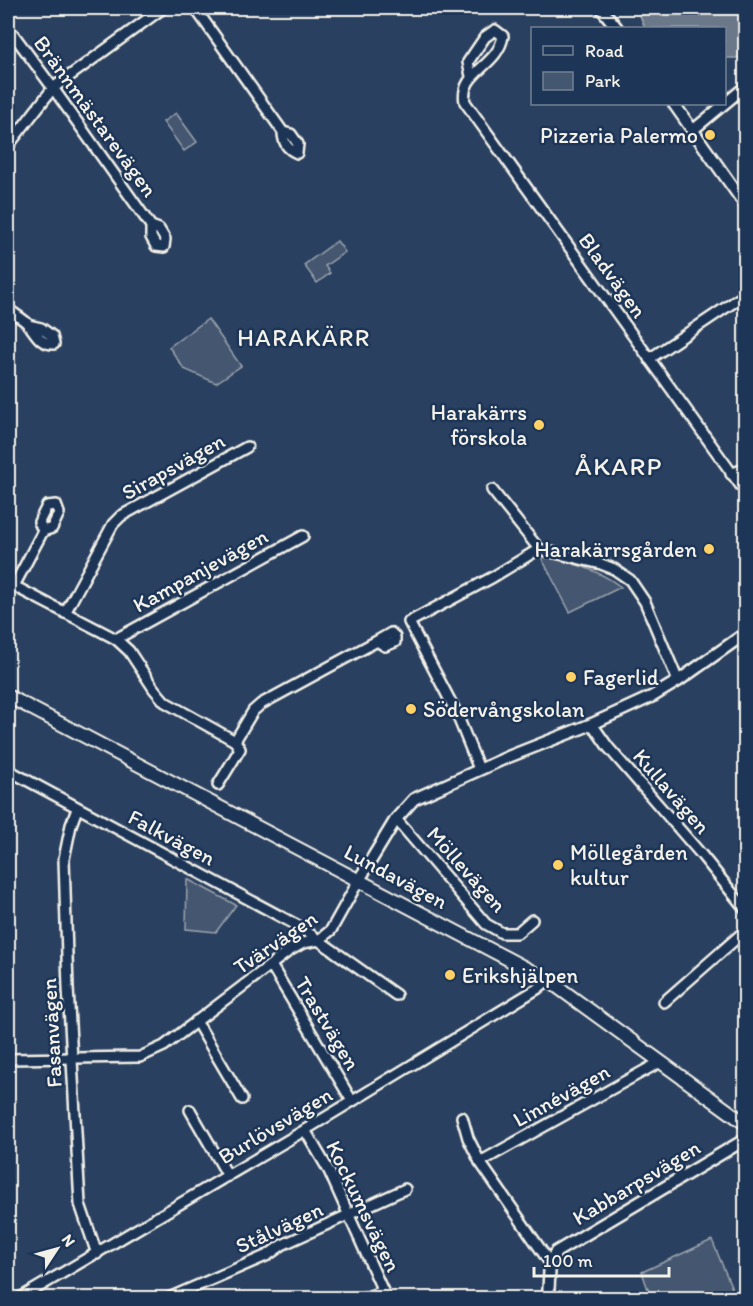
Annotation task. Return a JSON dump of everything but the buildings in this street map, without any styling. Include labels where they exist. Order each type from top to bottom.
[{"type":"main road","name":"Lundavägen","points":[[8,696],[548,980],[746,1124]]},
{"type":"street","points":[[8,146],[53,88],[163,8]]},
{"type":"street","points":[[195,8],[284,132]]},
{"type":"street","points":[[601,8],[616,27]]},
{"type":"street","name":"Bladvägen","points":[[471,76],[468,62],[485,37],[495,30],[503,36],[499,49],[481,71],[471,76],[463,92],[465,102],[746,493]]},
{"type":"street","name":"Brännmästarevägen","points":[[8,32],[13,34],[53,88],[151,226]]},
{"type":"street","points":[[726,103],[746,86]]},
{"type":"street","points":[[675,105],[746,206]]},
{"type":"street","points":[[693,130],[723,105]]},
{"type":"street","points":[[650,359],[746,294]]},
{"type":"street","points":[[8,309],[28,324]]},
{"type":"street","name":"Sirapsvägen","points":[[65,613],[113,524],[121,516],[247,447]]},
{"type":"street","points":[[731,474],[746,468]]},
{"type":"street","points":[[492,490],[538,549],[601,564],[614,569],[630,580],[645,602],[678,681]]},
{"type":"street","points":[[43,531],[11,584],[116,639],[129,651],[154,690],[165,702],[235,741],[240,748],[218,785]]},
{"type":"street","name":"Kampanjevägen","points":[[116,639],[303,536]]},
{"type":"street","points":[[479,769],[440,678],[409,621],[494,577],[538,549]]},
{"type":"street","points":[[359,880],[396,819],[414,799],[479,769],[592,724],[653,696],[746,633]]},
{"type":"street","points":[[235,741],[253,711],[261,704],[377,641]]},
{"type":"street","name":"Kullavägen","points":[[592,724],[608,747],[746,910]]},
{"type":"street","name":"Falkvägen","points":[[8,770],[300,927],[396,995]]},
{"type":"street","name":"Fasanvägen","points":[[77,809],[64,859],[72,1059],[80,1204],[97,1254]]},
{"type":"street","name":"Möllevägen","points":[[396,819],[486,924],[502,933],[517,933],[532,920]]},
{"type":"street","name":"Tvärvägen","points":[[8,1059],[140,1057],[164,1046],[271,965],[303,943],[319,940],[331,930],[359,880]]},
{"type":"street","points":[[664,1002],[746,930]]},
{"type":"street","name":"Trastvägen","points":[[271,965],[352,1101]]},
{"type":"street","name":"Burlövsvägen","points":[[20,1299],[306,1130],[529,994],[548,980]]},
{"type":"street","points":[[196,1021],[242,1099]]},
{"type":"street","name":"Linnévägen","points":[[480,1162],[660,1062]]},
{"type":"street","points":[[190,1110],[228,1176]]},
{"type":"street","points":[[462,1117],[468,1138],[480,1162],[550,1263],[549,1299]]},
{"type":"street","name":"Kockumsvägen","points":[[306,1130],[329,1172],[385,1295]]},
{"type":"street","name":"Kabbarpsvägen","points":[[550,1263],[556,1252],[746,1139]]},
{"type":"street","name":"Stålvägen","points":[[169,1299],[405,1190]]},
{"type":"street","points":[[365,1299],[385,1295]]},
{"type":"green space","points":[[176,113],[197,142],[184,151],[163,122]]},
{"type":"green space","points":[[337,241],[345,252],[325,266],[330,273],[317,283],[304,265]]},
{"type":"green space","points":[[208,319],[241,366],[216,383],[184,369],[169,347]]},
{"type":"green space","points":[[541,557],[583,567],[621,587],[570,612]]},
{"type":"green space","points":[[187,879],[236,905],[216,932],[186,929]]},
{"type":"green space","points":[[712,1240],[736,1298],[651,1298],[642,1272]]},
{"type":"shaded area","points":[[637,8],[705,8],[711,13],[715,8],[745,8],[745,58],[726,58],[726,27],[645,27]]},
{"type":"place","name":"Pizzeria Palermo","points":[[710,135]]},
{"type":"place","name":"Harakärrs förskola","points":[[539,425]]},
{"type":"place","name":"Harakärrsgården","points":[[709,549]]},
{"type":"place","name":"Fagerlid","points":[[571,677]]},
{"type":"place","name":"Södervångskolan","points":[[411,709]]},
{"type":"place","name":"Möllegården kultur","points":[[558,865]]},
{"type":"place","name":"Erikshjälpen","points":[[450,975]]},
{"type":"district","name":"HARAKÄRR","points":[[304,338]]},
{"type":"district","name":"ÅKARP","points":[[619,466]]}]
